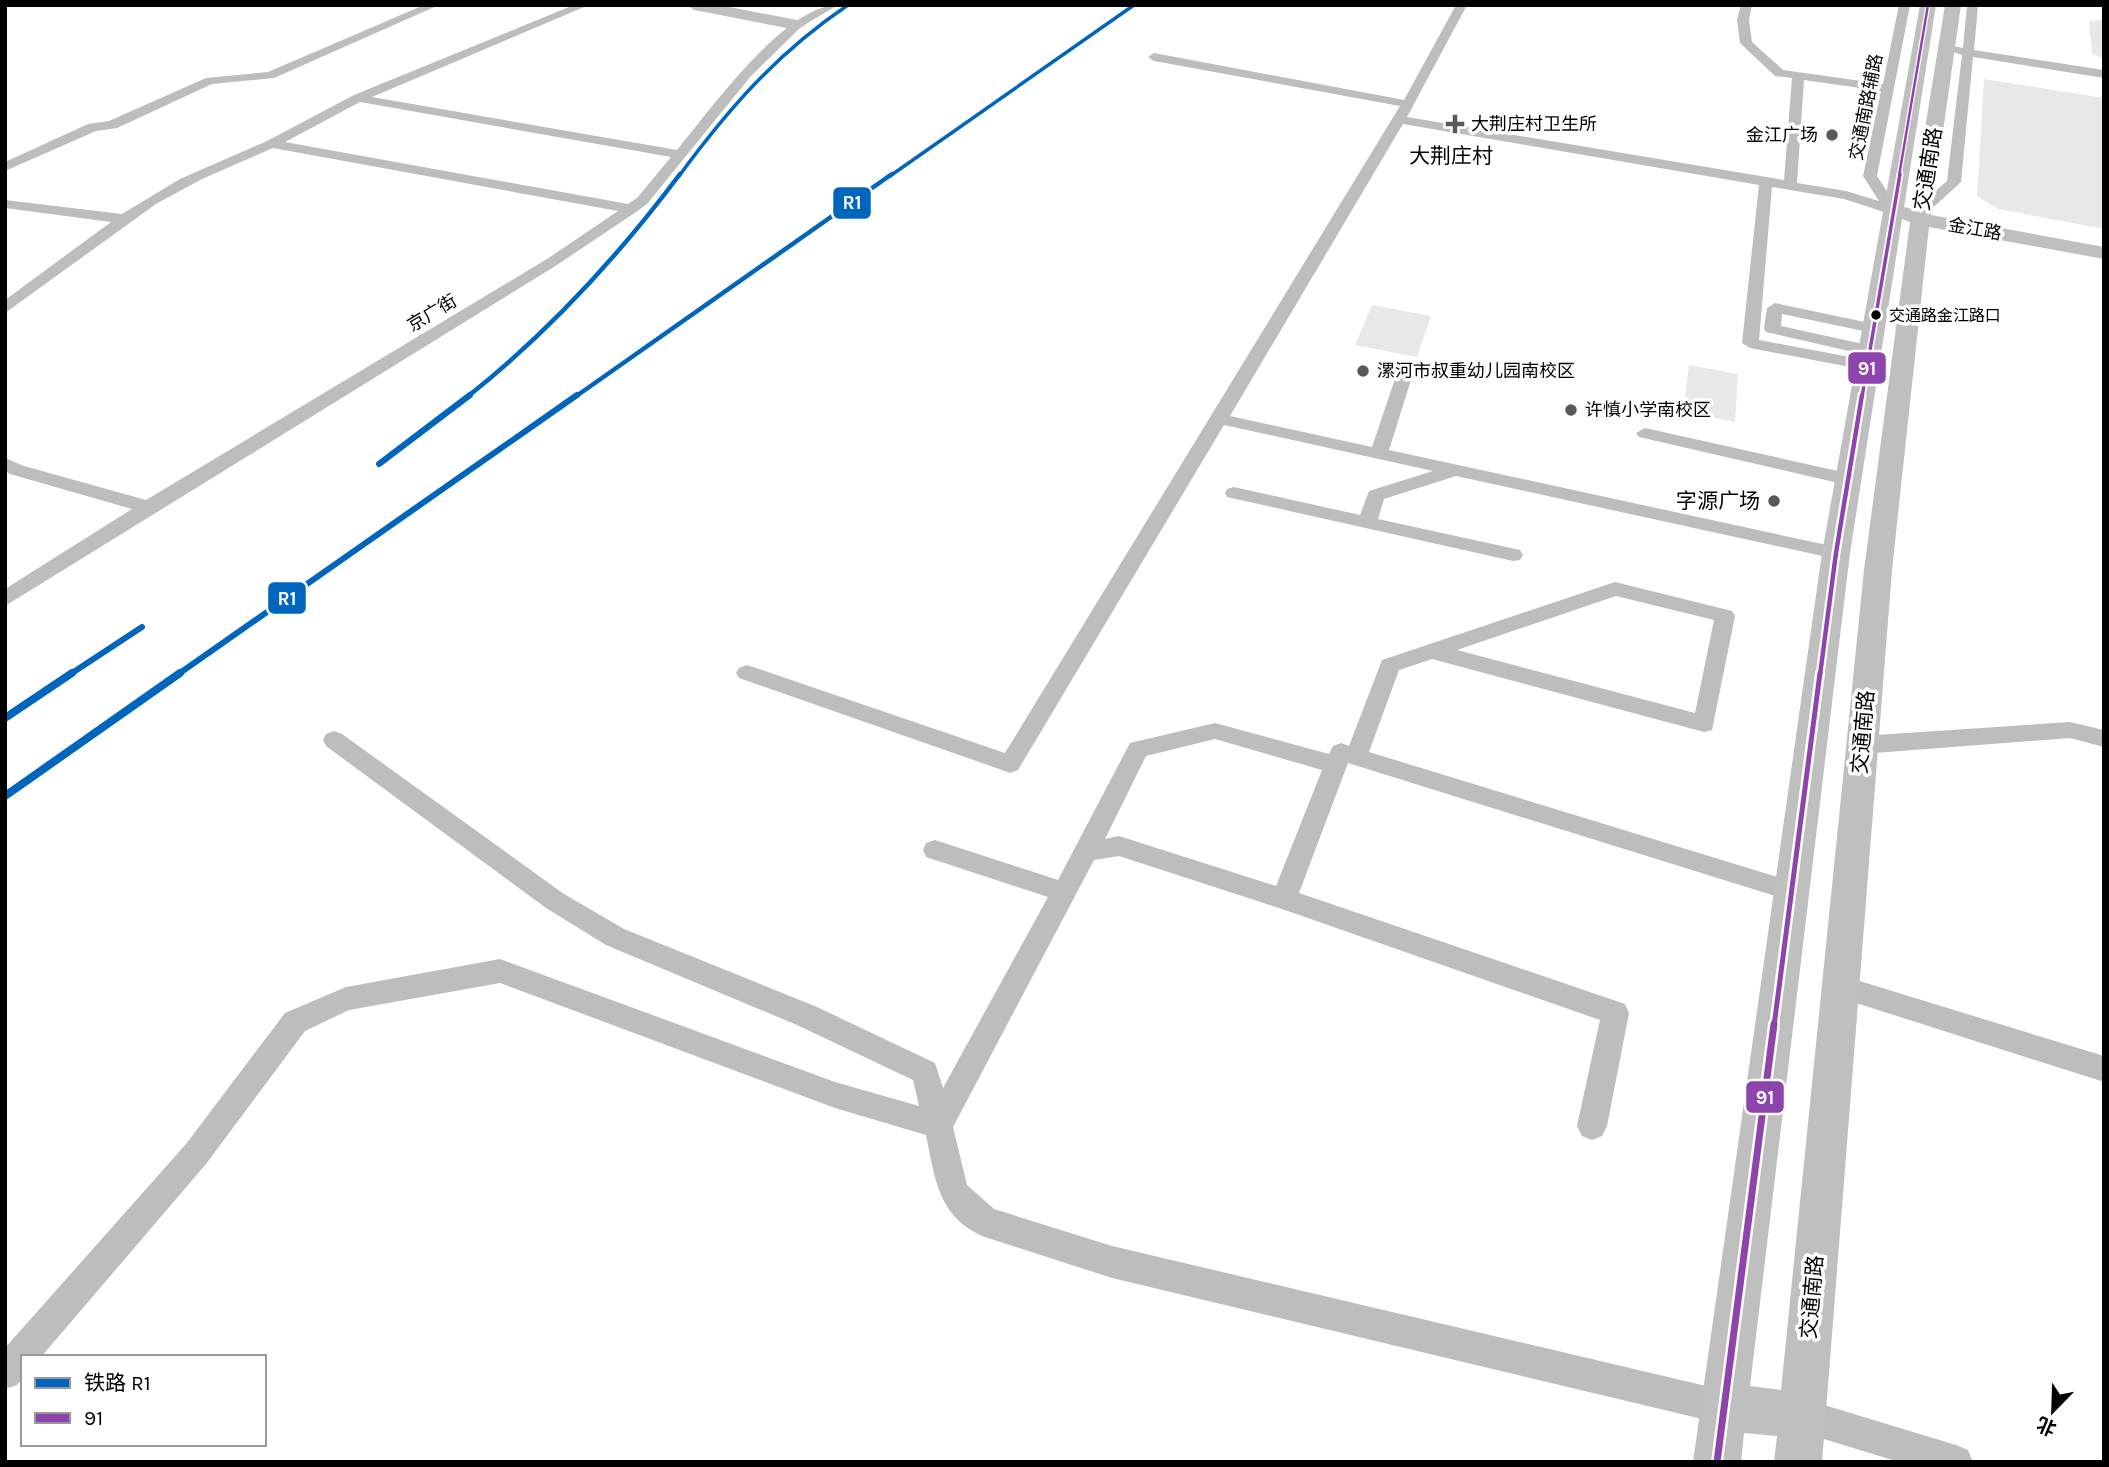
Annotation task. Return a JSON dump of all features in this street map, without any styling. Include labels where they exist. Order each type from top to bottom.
[{"type":"main road","points":[[694,5],[797,26]]},
{"type":"main road","name":"交通南路","points":[[1798,1462],[1861,745],[1891,468],[1911,213],[1933,47],[1954,5]]},
{"type":"main road","name":"交通南路","points":[[1908,6],[1933,47]]},
{"type":"main road","name":"交通南路","points":[[1717,1462],[1849,468],[1869,348],[1911,213]]},
{"type":"main road","name":"金江路","points":[[1911,213],[2104,244]]},
{"type":"main road","name":"金江路","points":[[1911,213],[2104,253]]},
{"type":"main road","points":[[1849,468],[1891,468]]},
{"type":"main road","points":[[1723,1407],[1801,1415]]},
{"type":"street","points":[[5,167],[93,127],[112,125],[210,81],[270,75],[434,5]]},
{"type":"street","points":[[5,308],[124,219],[173,188],[209,170],[272,145],[358,99],[584,5]]},
{"type":"street","name":"京广街","points":[[5,599],[148,507],[552,262],[631,209],[642,201],[747,73],[797,26],[834,5]]},
{"type":"street","points":[[747,673],[1010,764],[1399,120],[1462,5]]},
{"type":"street","points":[[1747,5],[1743,20],[1746,43],[1779,73],[1886,88]]},
{"type":"street","name":"交通南路辅路","points":[[1911,213],[1870,176],[1886,88],[1933,47],[1973,5]]},
{"type":"street","points":[[1933,47],[2104,74]]},
{"type":"street","points":[[1154,57],[1408,104]]},
{"type":"street","points":[[1790,186],[1798,75]]},
{"type":"street","points":[[358,99],[477,117],[679,154]]},
{"type":"street","points":[[1399,120],[1846,195],[1911,213]]},
{"type":"street","points":[[272,145],[631,209]]},
{"type":"street","points":[[1766,182],[1750,343],[1869,348]]},
{"type":"street","points":[[5,204],[124,219]]},
{"type":"street","points":[[1775,309],[1869,348],[1772,329],[1775,309]]},
{"type":"street","points":[[1378,455],[1408,364]]},
{"type":"street","points":[[1219,419],[1836,553]]},
{"type":"street","points":[[1645,433],[1849,468]]},
{"type":"street","points":[[5,463],[18,470],[148,507]]},
{"type":"street","points":[[1367,522],[1376,495],[1454,471]]},
{"type":"street","points":[[1234,494],[1513,555]]},
{"type":"street","points":[[1284,899],[1390,665],[1615,589],[1726,617],[1704,724],[1432,651]]},
{"type":"street","points":[[1861,745],[2070,730],[2104,739]]},
{"type":"street","points":[[938,1125],[1086,852],[1138,750],[1215,731],[1346,761],[1791,891]]},
{"type":"street","points":[[334,740],[555,901],[615,937],[807,1016],[925,1072],[954,1193],[985,1223],[1112,1262],[1723,1407]]},
{"type":"street","points":[[1086,852],[1119,846],[1284,899],[1615,1013],[1592,1126]]},
{"type":"street","points":[[935,850],[1064,892]]},
{"type":"street","points":[[5,1373],[196,1154],[295,1022],[346,999],[500,971],[835,1095],[938,1125]]},
{"type":"street","points":[[1839,986],[2104,1069]]},
{"type":"street","points":[[1801,1415],[1955,1462]]},
{"type":"shaded area","points":[[2104,19],[2104,60],[2092,53],[2089,22]]},
{"type":"shaded area","points":[[1984,79],[2104,98],[2104,229],[1998,209],[1977,196]]},
{"type":"shaded area","points":[[1372,305],[1431,316],[1417,357],[1355,345]]},
{"type":"shaded area","points":[[1689,365],[1738,374],[1735,422],[1683,411]]},
{"type":"rail line","name":"R1","points":[[379,464],[474,392],[564,312],[618,254],[722,119],[750,87],[812,29],[848,5]]},
{"type":"rail line","name":"R1","points":[[5,796],[1134,5]]},
{"type":"rail line","name":"R1","points":[[5,718],[142,627]]},
{"type":"transit line","name":"91","points":[[1717,1462],[1836,553],[1928,5]]},
{"type":"place","name":"大荆庄村卫生所","points":[[1455,124]]},
{"type":"place","name":"金江广场","points":[[1832,135]]},
{"type":"place","name":"交通路金江路口","points":[[1876,315]]},
{"type":"place","name":"漯河市叔重幼儿园南校区","points":[[1363,371]]},
{"type":"place","name":"许慎小学南校区","points":[[1571,410]]},
{"type":"place","name":"字源广场","points":[[1774,501]]},
{"type":"district","name":"大荆庄村","points":[[1451,156]]}]
